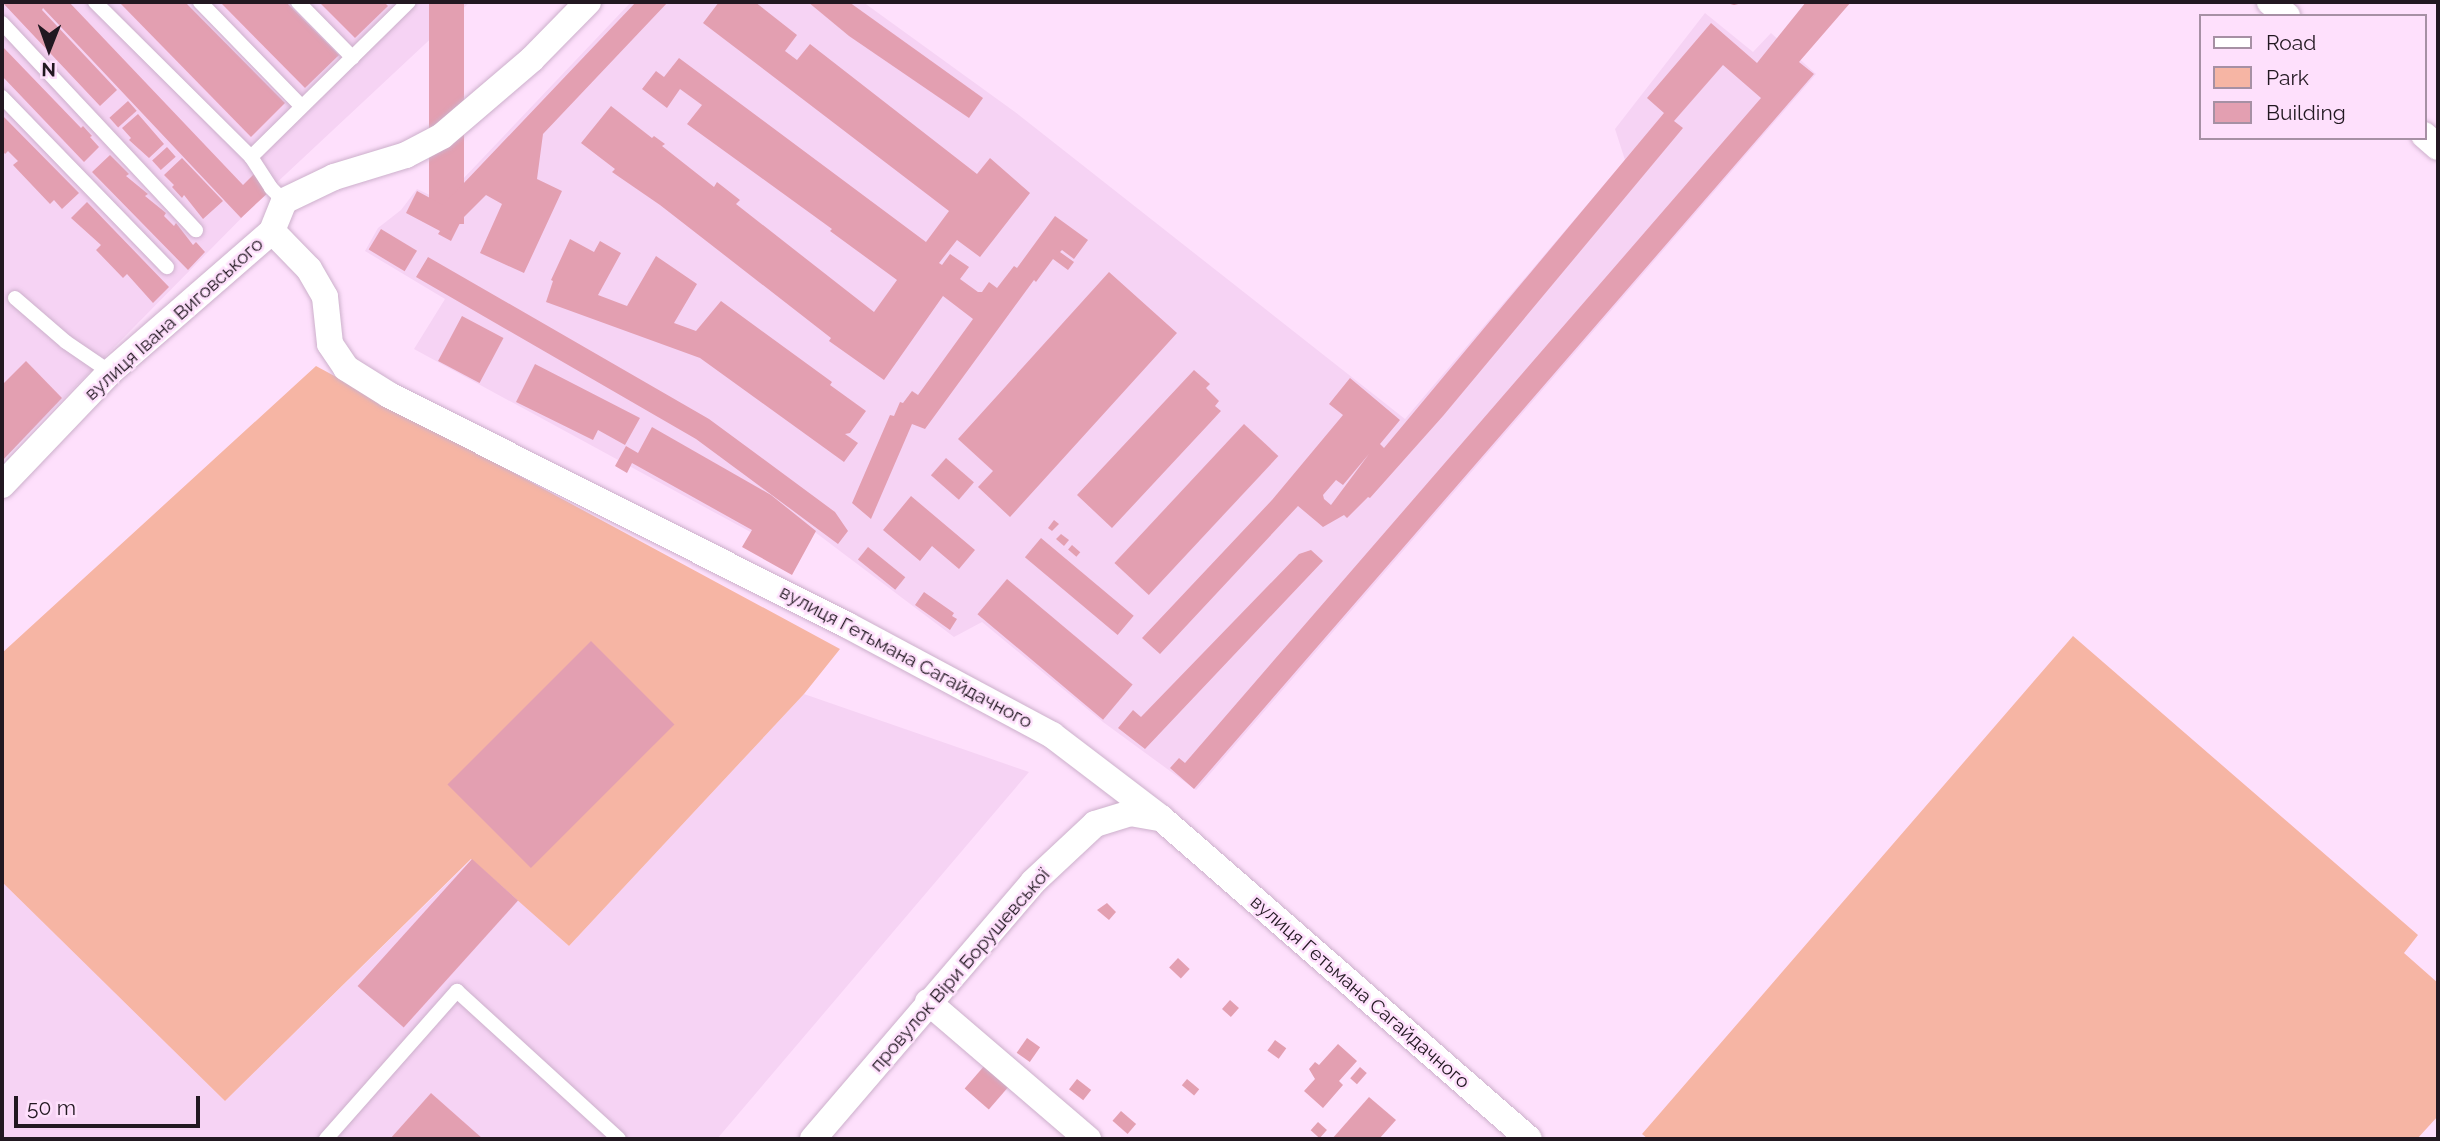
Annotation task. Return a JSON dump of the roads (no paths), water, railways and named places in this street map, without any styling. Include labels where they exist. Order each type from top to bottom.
[{"type":"street","points":[[284,201],[334,177],[406,155],[442,136],[532,59],[588,2]]},
{"type":"street","points":[[2270,2],[2285,14]]},
{"type":"street","name":"вулиця Івана Виговського","points":[[2,485],[110,372],[272,232],[284,201]]},
{"type":"street","name":"вулиця Гетьмана Сагайдачного","points":[[272,232],[309,269],[325,297],[330,344],[346,368],[389,395],[1011,710],[1085,759],[1161,818],[1529,1139]]},
{"type":"street","name":"провулок Віри Борушевської","points":[[813,1139],[1033,882],[1095,824],[1130,813],[1161,818]]},
{"type":"street","points":[[928,1002],[1088,1139]]},
{"type":"lane","points":[[95,2],[251,158],[271,188],[284,201]]},
{"type":"lane","points":[[200,2],[301,106]]},
{"type":"lane","points":[[298,2],[353,58]]},
{"type":"lane","points":[[251,158],[301,106],[353,58],[403,3]]},
{"type":"lane","points":[[2,23],[196,230]]},
{"type":"lane","points":[[2,97],[167,267]]},
{"type":"lane","points":[[15,298],[66,342],[110,372]]},
{"type":"lane","points":[[326,1139],[457,991],[619,1139]]}]
